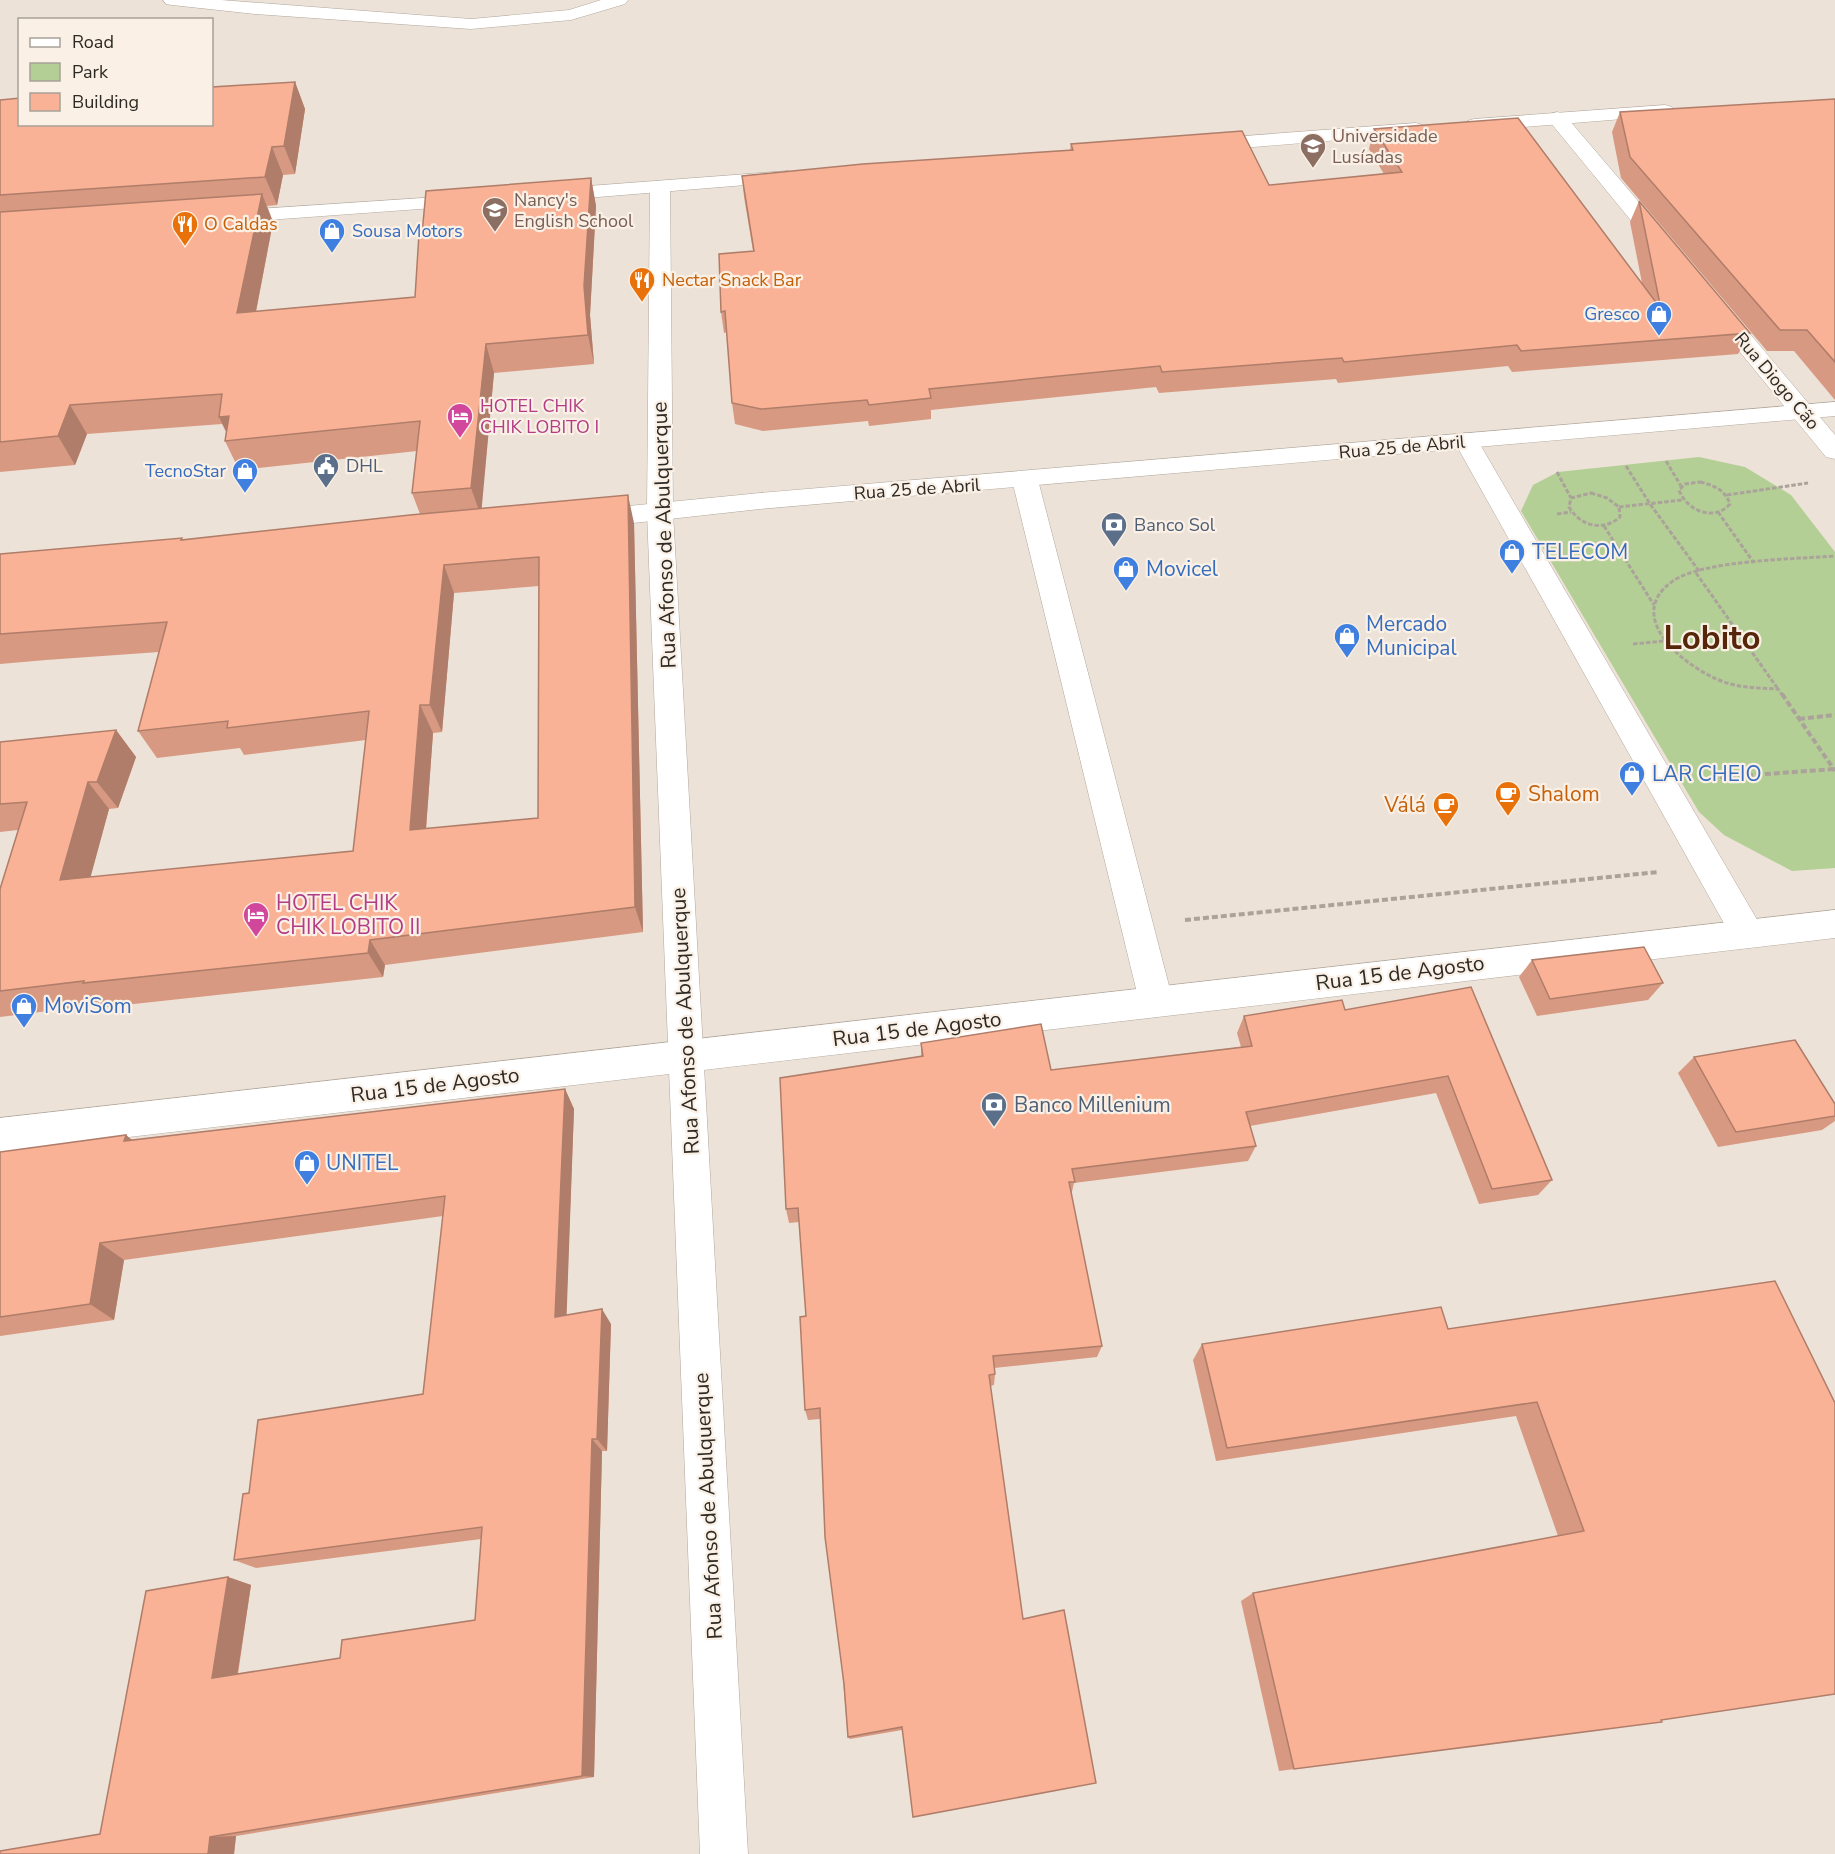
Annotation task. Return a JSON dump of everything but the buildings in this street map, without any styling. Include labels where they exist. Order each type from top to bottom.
[{"type":"street","points":[[172,0],[255,9],[471,24],[571,15],[619,0]]},
{"type":"street","points":[[1186,147],[1684,109]]},
{"type":"street","points":[[1557,118],[1680,265]]},
{"type":"street","points":[[531,196],[804,176]]},
{"type":"street","name":"Rua Afonso de Abulquerque","points":[[660,187],[660,512],[724,1854]]},
{"type":"street","points":[[212,218],[484,200]]},
{"type":"street","name":"Rua Diogo Cão","points":[[1703,293],[1835,450]]},
{"type":"street","name":"Rua 25 de Abril","points":[[566,521],[760,501],[1835,409]]},
{"type":"street","points":[[1466,441],[1747,933]]},
{"type":"street","points":[[1025,480],[1156,1001]]},
{"type":"street","name":"Rua 15 de Agosto","points":[[0,1135],[1835,924]]},
{"type":"path","points":[[1603,429],[1650,504],[1834,770]]},
{"type":"path","points":[[1619,507],[1620,517],[1616,522],[1604,526],[1589,524],[1575,517],[1569,507],[1571,498],[1583,494],[1599,495],[1619,507],[1682,500],[1702,512],[1718,512],[1724,511],[1730,504],[1727,495],[1715,486],[1692,482],[1686,483],[1679,490],[1682,500]]},
{"type":"path","points":[[1727,495],[1813,482]]},
{"type":"path","points":[[1718,512],[1754,563]]},
{"type":"path","points":[[1604,526],[1654,605],[1657,628],[1664,641],[1687,664],[1723,682],[1745,687],[1778,689]]},
{"type":"path","points":[[1654,605],[1674,580],[1698,572],[1754,563],[1835,556]]},
{"type":"path","points":[[1799,719],[1835,715]]},
{"type":"path","points":[[1660,782],[1834,770]]},
{"type":"path","points":[[1137,925],[1708,867]]},
{"type":"green space","points":[[1699,457],[1745,467],[1791,495],[1835,552],[1835,868],[1792,871],[1724,835],[1699,812],[1521,511],[1533,485],[1558,472]]},
{"type":"place","name":"Universidade Lusíadas","points":[[1313,169]]},
{"type":"place","name":"Nancy's English School","points":[[495,233]]},
{"type":"place","name":"O Caldas","points":[[185,247]]},
{"type":"place","name":"Sousa Motors","points":[[332,254]]},
{"type":"place","name":"Nectar Snack Bar","points":[[642,303]]},
{"type":"place","name":"Gresco","points":[[1659,337]]},
{"type":"place","name":"HOTEL CHIK CHIK LOBITO I","points":[[460,439]]},
{"type":"place","name":"DHL","points":[[326,489]]},
{"type":"place","name":"TecnoStar","points":[[245,494]]},
{"type":"place","name":"Banco Sol","points":[[1114,548]]},
{"type":"place","name":"TELECOM","points":[[1512,575]]},
{"type":"place","name":"Movicel","points":[[1126,592]]},
{"type":"place","name":"Mercado Municipal","points":[[1347,659]]},
{"type":"place","name":"LAR CHEIO","points":[[1632,797]]},
{"type":"place","name":"Shalom","points":[[1508,817]]},
{"type":"place","name":"Válá","points":[[1446,828]]},
{"type":"place","name":"HOTEL CHIK CHIK LOBITO II","points":[[256,938]]},
{"type":"place","name":"MoviSom","points":[[24,1029]]},
{"type":"place","name":"Banco Millenium","points":[[994,1128]]},
{"type":"place","name":"UNITEL","points":[[307,1186]]},
{"type":"district","name":"Lobito","points":[[1712,638]]}]
